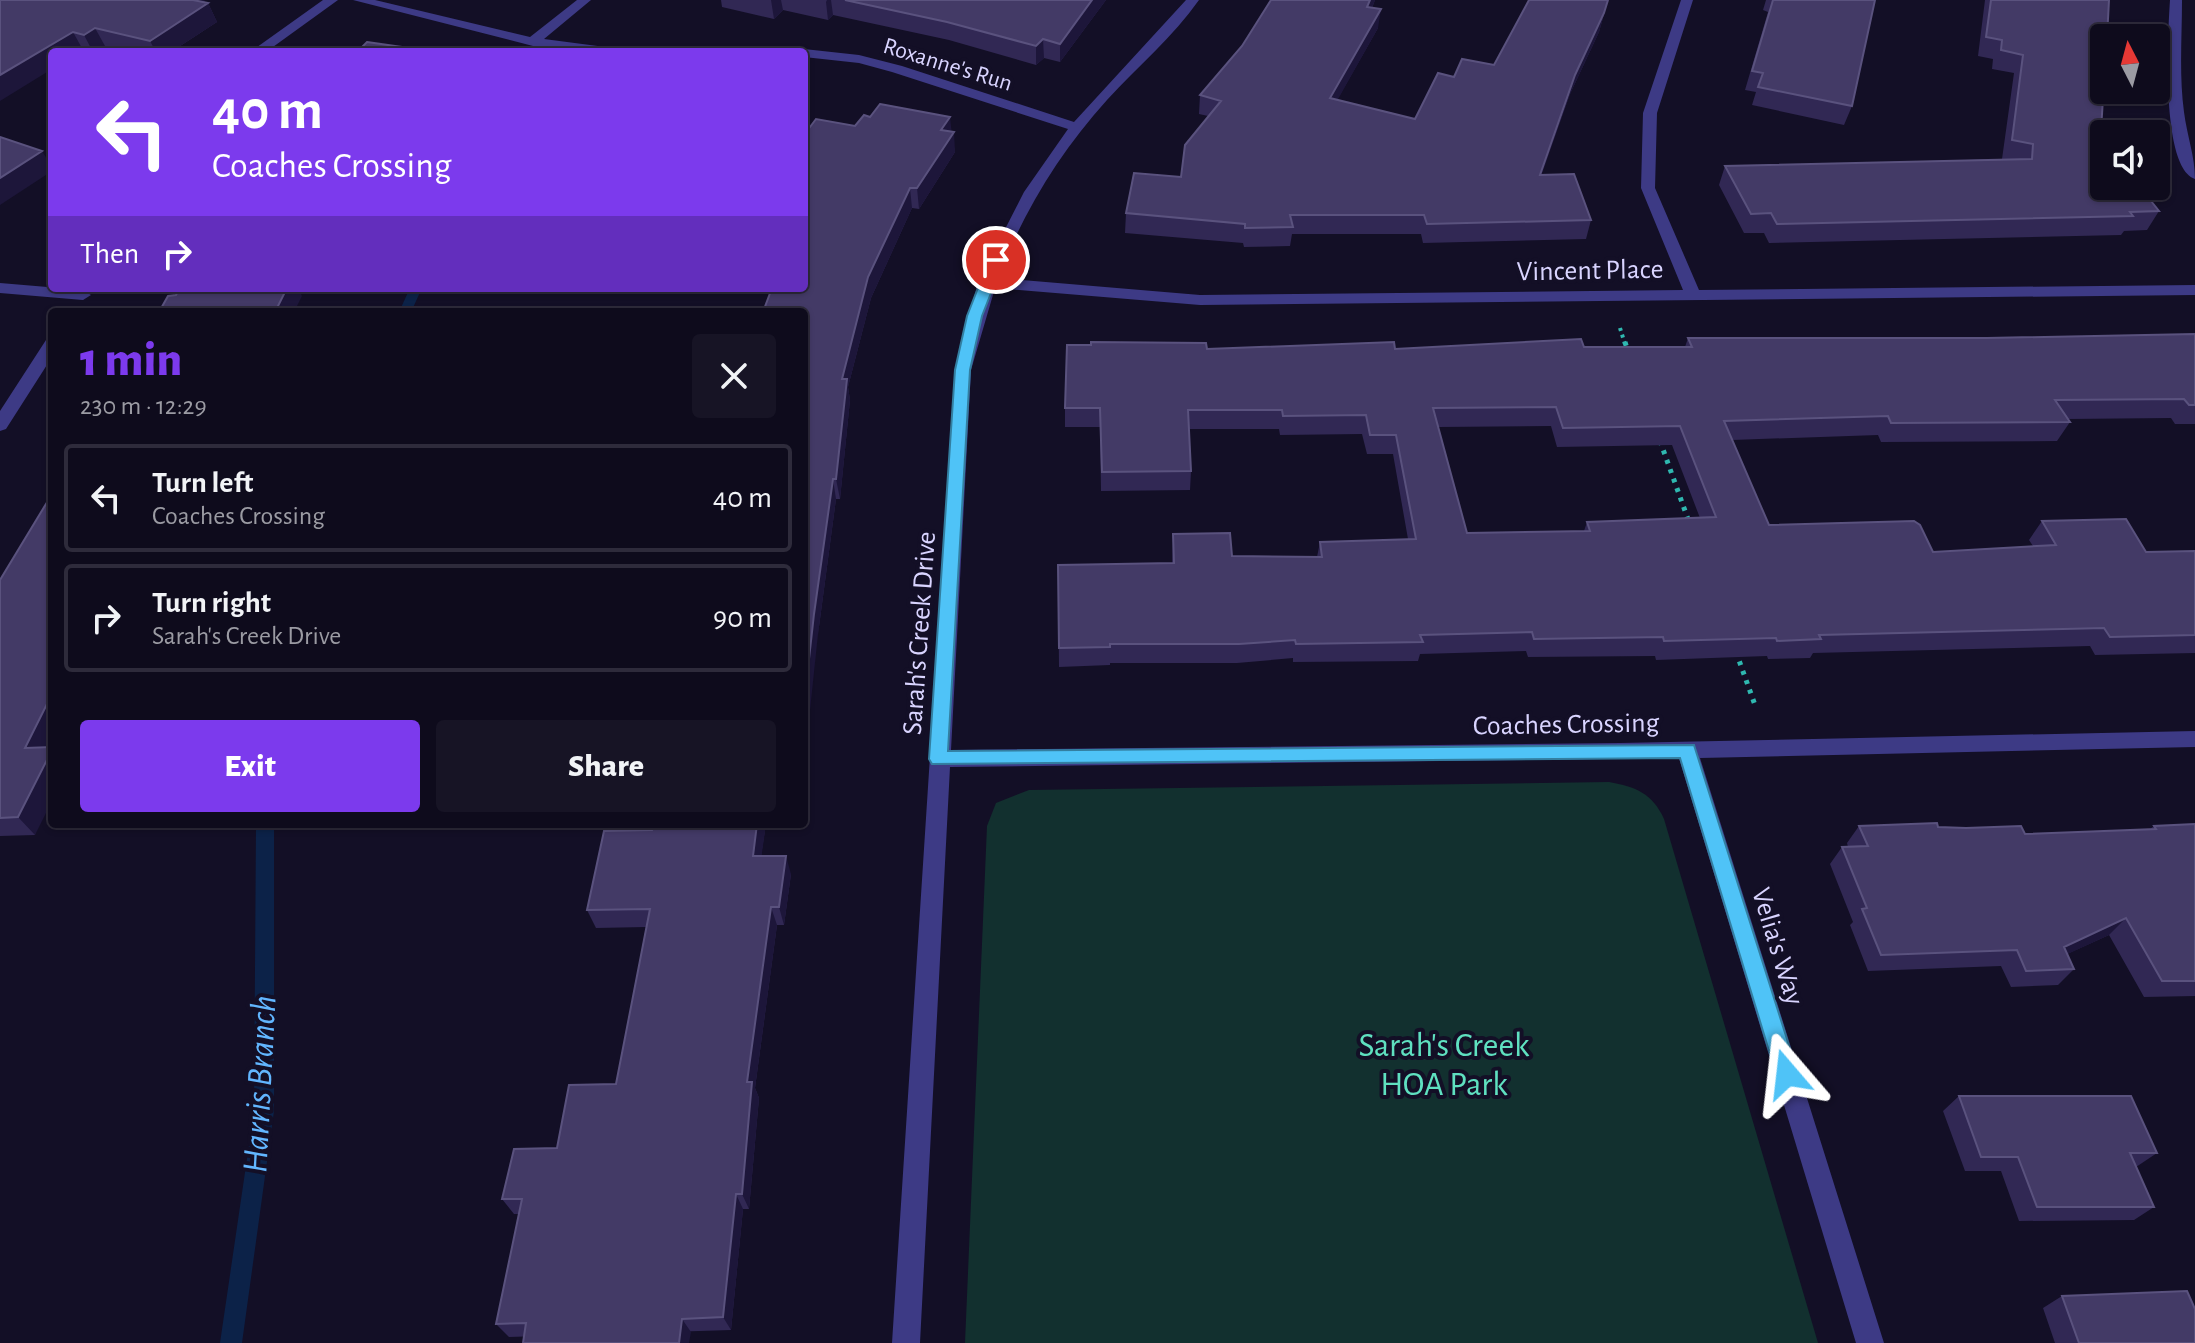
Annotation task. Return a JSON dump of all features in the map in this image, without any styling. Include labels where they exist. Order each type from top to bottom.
[{"type":"street","points":[[263,48],[332,0]]},
{"type":"street","points":[[359,0],[533,42],[581,48]]},
{"type":"street","points":[[533,42],[585,0]]},
{"type":"street","name":"Sarah's Creek Drive","points":[[906,1343],[963,370],[974,316],[1016,214],[1043,171],[1102,97],[1179,21],[1193,0]]},
{"type":"street","points":[[1687,0],[1650,113],[1648,188],[1693,294]]},
{"type":"street","points":[[2176,0],[2174,100],[2184,155],[2195,175]]},
{"type":"street","name":"Roxanne's Run","points":[[808,53],[859,59],[897,69],[1076,127]]},
{"type":"street","name":"Vincent Place","points":[[986,282],[1200,300],[2195,290]]},
{"type":"street","points":[[0,288],[48,290]]},
{"type":"street","points":[[0,425],[48,350]]},
{"type":"street","name":"Coaches Crossing","points":[[938,759],[1687,750],[2195,739]]},
{"type":"street","name":"Velia's Way","points":[[1687,750],[1870,1343]]},
{"type":"path","points":[[1618,323],[1628,352]]},
{"type":"path","points":[[1660,440],[1692,529]]},
{"type":"path","points":[[1734,646],[1755,705]]},
{"type":"green space","name":"Sarah's Creek HOA Park","points":[[1609,782],[1627,786],[1648,797],[1664,819],[1818,1343],[965,1343],[987,826],[996,803],[1029,790]]},
{"type":"building","points":[[0,0],[193,0],[208,3],[150,41],[95,28],[84,35],[73,32],[0,75]]},
{"type":"building","points":[[845,0],[1092,0],[1060,44],[1043,39],[1036,46],[947,22]]},
{"type":"building","points":[[1271,0],[1370,0],[1367,7],[1381,9],[1330,98],[1415,119],[1438,73],[1454,77],[1462,59],[1494,65],[1529,0],[1608,0],[1575,75],[1540,175],[1574,174],[1591,220],[1427,224],[1424,215],[1290,215],[1293,227],[1245,228],[1245,224],[1126,213],[1134,173],[1181,177],[1185,145],[1221,101],[1200,95],[1242,46]]},
{"type":"building","points":[[1773,0],[1875,0],[1852,106],[1758,87],[1763,73],[1752,71]]},
{"type":"building","points":[[1991,0],[2109,0],[2108,24],[2090,24],[2090,104],[2103,104],[2102,120],[2090,120],[2090,200],[2150,200],[2159,211],[2130,212],[2133,216],[1777,224],[1771,213],[1751,214],[1725,166],[2032,159],[2033,144],[2012,140],[2023,55],[2001,50],[2002,40],[1986,37]]},
{"type":"building","points":[[367,42],[409,48],[361,48]]},
{"type":"building","points":[[880,104],[950,117],[941,130],[954,132],[917,188],[910,188],[868,277],[842,379],[847,379],[836,479],[833,479],[808,668],[808,308],[764,308],[770,292],[808,292],[808,130],[816,119],[855,126],[864,115],[870,117]]},
{"type":"building","points":[[0,137],[42,151],[0,178]]},
{"type":"building","points":[[178,292],[285,292],[277,308],[161,308],[168,296]]},
{"type":"building","points":[[2195,334],[2195,405],[2189,405],[2184,399],[2055,400],[2070,422],[1891,423],[1888,416],[1724,421],[1769,525],[1914,521],[1920,525],[1933,552],[2056,545],[2042,521],[2126,519],[2146,552],[2195,551],[2195,635],[2110,637],[2104,628],[1819,635],[1821,639],[1777,641],[1776,638],[1664,641],[1663,637],[1534,639],[1532,632],[1420,635],[1423,642],[1296,644],[1295,640],[1059,648],[1058,565],[1174,563],[1173,534],[1230,533],[1232,556],[1322,557],[1320,542],[1416,539],[1396,435],[1370,435],[1366,415],[1283,416],[1282,410],[1188,410],[1191,471],[1102,472],[1100,408],[1065,408],[1067,345],[1091,345],[1091,342],[1206,343],[1207,349],[1394,342],[1395,349],[1581,339],[1584,347],[1692,347],[1688,338]],"holes":[[[1556,407],[1563,428],[1680,426],[1716,517],[1587,522],[1590,531],[1467,533],[1433,408]]]},
{"type":"building","points":[[48,501],[48,702],[25,748],[48,747],[48,758],[18,817],[0,818],[0,580]]},
{"type":"building","points":[[1937,823],[1938,827],[1966,828],[2021,826],[2025,834],[2156,829],[2154,826],[2195,824],[2195,981],[2162,981],[2126,918],[2064,947],[2074,969],[2026,971],[2017,950],[1881,955],[1862,909],[1867,908],[1842,847],[1868,846],[1859,826]]},
{"type":"building","points":[[756,828],[753,856],[786,856],[779,907],[771,907],[747,1082],[752,1082],[742,1194],[736,1194],[723,1317],[682,1319],[679,1343],[523,1343],[526,1323],[496,1324],[522,1199],[502,1199],[514,1149],[557,1148],[569,1085],[616,1084],[650,909],[587,910],[604,831]]},
{"type":"building","points":[[1959,1096],[2131,1096],[2157,1153],[2130,1153],[2154,1207],[2037,1207],[2018,1157],[1981,1157]]},
{"type":"building","points":[[2187,1291],[2195,1309],[2195,1343],[2079,1343],[2062,1296]]},
{"type":"waterway","name":"Harris Branch","points":[[407,308],[414,292]]},
{"type":"waterway","name":"Harris Branch","points":[[231,1343],[264,1111],[265,828]]},
{"type":"route","points":[[996,260],[974,316],[963,370],[938,759],[1687,750],[1787,1074]]}]
